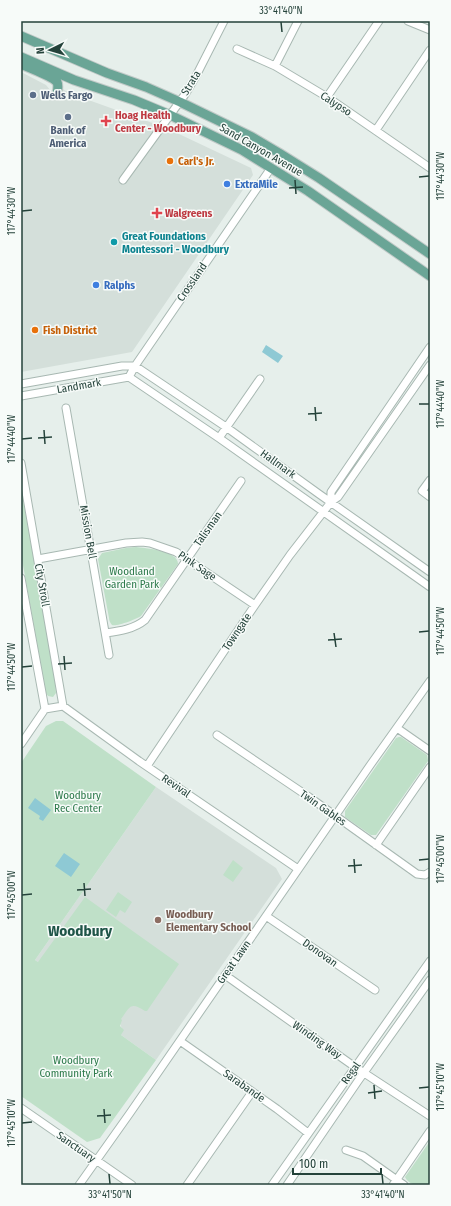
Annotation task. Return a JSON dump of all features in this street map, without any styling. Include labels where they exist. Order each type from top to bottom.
[{"type":"main road","name":"Sand Canyon Avenue","points":[[21,36],[107,73],[146,87],[252,137],[319,178],[430,254]]},
{"type":"main road","name":"Sand Canyon Avenue","points":[[21,57],[74,80],[134,100],[170,115],[242,150],[308,192],[430,276]]},
{"type":"main road","points":[[21,64],[57,83],[57,95]]},
{"type":"street","name":"Strata","points":[[123,180],[180,102],[196,76],[224,21]]},
{"type":"street","points":[[275,66],[298,21]]},
{"type":"street","points":[[327,97],[379,21]]},
{"type":"street","points":[[408,21],[430,30]]},
{"type":"street","name":"Calypso","points":[[237,49],[275,66],[327,97],[430,168]]},
{"type":"street","points":[[376,130],[430,50]]},
{"type":"street","name":"Crossland","points":[[129,377],[270,168]]},
{"type":"street","name":"Towngate","points":[[331,502],[330,492],[430,347]]},
{"type":"street","name":"Towngate","points":[[147,766],[290,555],[322,512],[338,497],[430,365]]},
{"type":"street","name":"Landmark","points":[[21,384],[122,366],[135,366]]},
{"type":"street","name":"Hallmark","points":[[135,366],[226,427],[430,572]]},
{"type":"street","name":"Landmark","points":[[21,396],[129,377]]},
{"type":"street","name":"Hallmark","points":[[129,377],[219,438],[430,587]]},
{"type":"street","points":[[219,438],[260,379]]},
{"type":"street","name":"Mission Bell","points":[[66,408],[110,655]]},
{"type":"street","name":"City Stroll","points":[[21,463],[63,706]]},
{"type":"street","points":[[430,480],[422,491],[430,497]]},
{"type":"street","name":"Talisman","points":[[106,633],[132,628],[145,620],[241,481]]},
{"type":"street","name":"Pink Sage","points":[[38,559],[126,543],[142,542],[168,548],[176,552],[255,606]]},
{"type":"street","name":"City Stroll","points":[[21,578],[45,709]]},
{"type":"street","name":"Great Lawn","points":[[79,1185],[430,681]]},
{"type":"street","points":[[21,744],[45,709],[63,706]]},
{"type":"street","name":"Revival","points":[[63,706],[147,766],[298,869]]},
{"type":"street","points":[[397,728],[430,751]]},
{"type":"street","name":"Twin Gables","points":[[217,735],[417,874],[426,875],[430,872]]},
{"type":"street","points":[[376,845],[430,767]]},
{"type":"street","name":"Donovan","points":[[266,916],[375,990]]},
{"type":"street","name":"Regal","points":[[272,1185],[430,961]]},
{"type":"street","name":"Winding Way","points":[[225,975],[355,1067],[430,1116]]},
{"type":"street","name":"Regal","points":[[287,1185],[364,1072],[430,980]]},
{"type":"street","name":"Sarabande","points":[[180,1041],[308,1132]]},
{"type":"street","points":[[187,1185],[252,1092]]},
{"type":"street","name":"Sanctuary","points":[[21,1108],[132,1185]]},
{"type":"street","points":[[394,1182],[430,1131]]},
{"type":"street","points":[[346,1150],[363,1156],[394,1182],[404,1185]]},
{"type":"shaded area","points":[[21,72],[46,85],[51,91],[58,86],[69,93],[172,130],[251,168],[253,175],[132,352],[21,372]]},
{"type":"shaded area","name":"Woodbury Elementary School","points":[[156,787],[276,868],[282,879],[156,1060],[121,1035],[121,1020],[35,960]]},
{"type":"green space","points":[[21,488],[55,678],[56,693],[53,697],[48,696],[46,693],[21,554]]},
{"type":"green space","name":"Woodland Garden Park","points":[[136,547],[154,549],[168,553],[177,560],[178,564],[141,616],[122,624],[112,625],[109,620],[98,559],[102,553]]},
{"type":"green space","points":[[56,721],[63,721],[156,787],[35,960],[38,962],[85,897],[179,964],[147,1011],[133,1006],[121,1019],[120,1026],[124,1030],[121,1035],[156,1060],[100,1138],[87,1142],[21,1096],[21,763],[46,726]]},
{"type":"green space","points":[[399,737],[427,755],[428,761],[376,835],[371,835],[345,817],[345,811],[396,738]]},
{"type":"green space","points":[[233,860],[243,868],[233,882],[223,875]]},
{"type":"green space","points":[[118,892],[132,902],[125,913],[120,910],[116,917],[106,910]]},
{"type":"green space","points":[[430,1141],[430,1185],[413,1184],[405,1177]]},
{"type":"water","points":[[266,345],[283,356],[278,363],[262,352]]},
{"type":"water","points":[[35,798],[51,810],[43,821],[39,819],[40,816],[28,808]]},
{"type":"water","points":[[64,853],[80,864],[71,877],[55,866]]},
{"type":"place","name":"Wells Fargo","points":[[33,95]]},
{"type":"place","name":"Bank of America","points":[[68,117]]},
{"type":"place","name":"Hoag Health Center - Woodbury","points":[[106,121]]},
{"type":"place","name":"Carl's Jr.","points":[[170,161]]},
{"type":"place","name":"ExtraMile","points":[[227,184]]},
{"type":"place","name":"Walgreens","points":[[157,213]]},
{"type":"place","name":"Great Foundations Montessori - Woodbury","points":[[114,242]]},
{"type":"place","name":"Ralphs","points":[[96,285]]},
{"type":"place","name":"Fish District","points":[[35,330]]},
{"type":"place","name":"Woodbury Elementary School","points":[[158,920]]},
{"type":"district","name":"Woodbury","points":[[80,931]]},
{"type":"park label","name":"Woodbury Rec Center","points":[[78,801]]},
{"type":"park label","name":"Woodbury Community Park","points":[[76,1066]]}]
